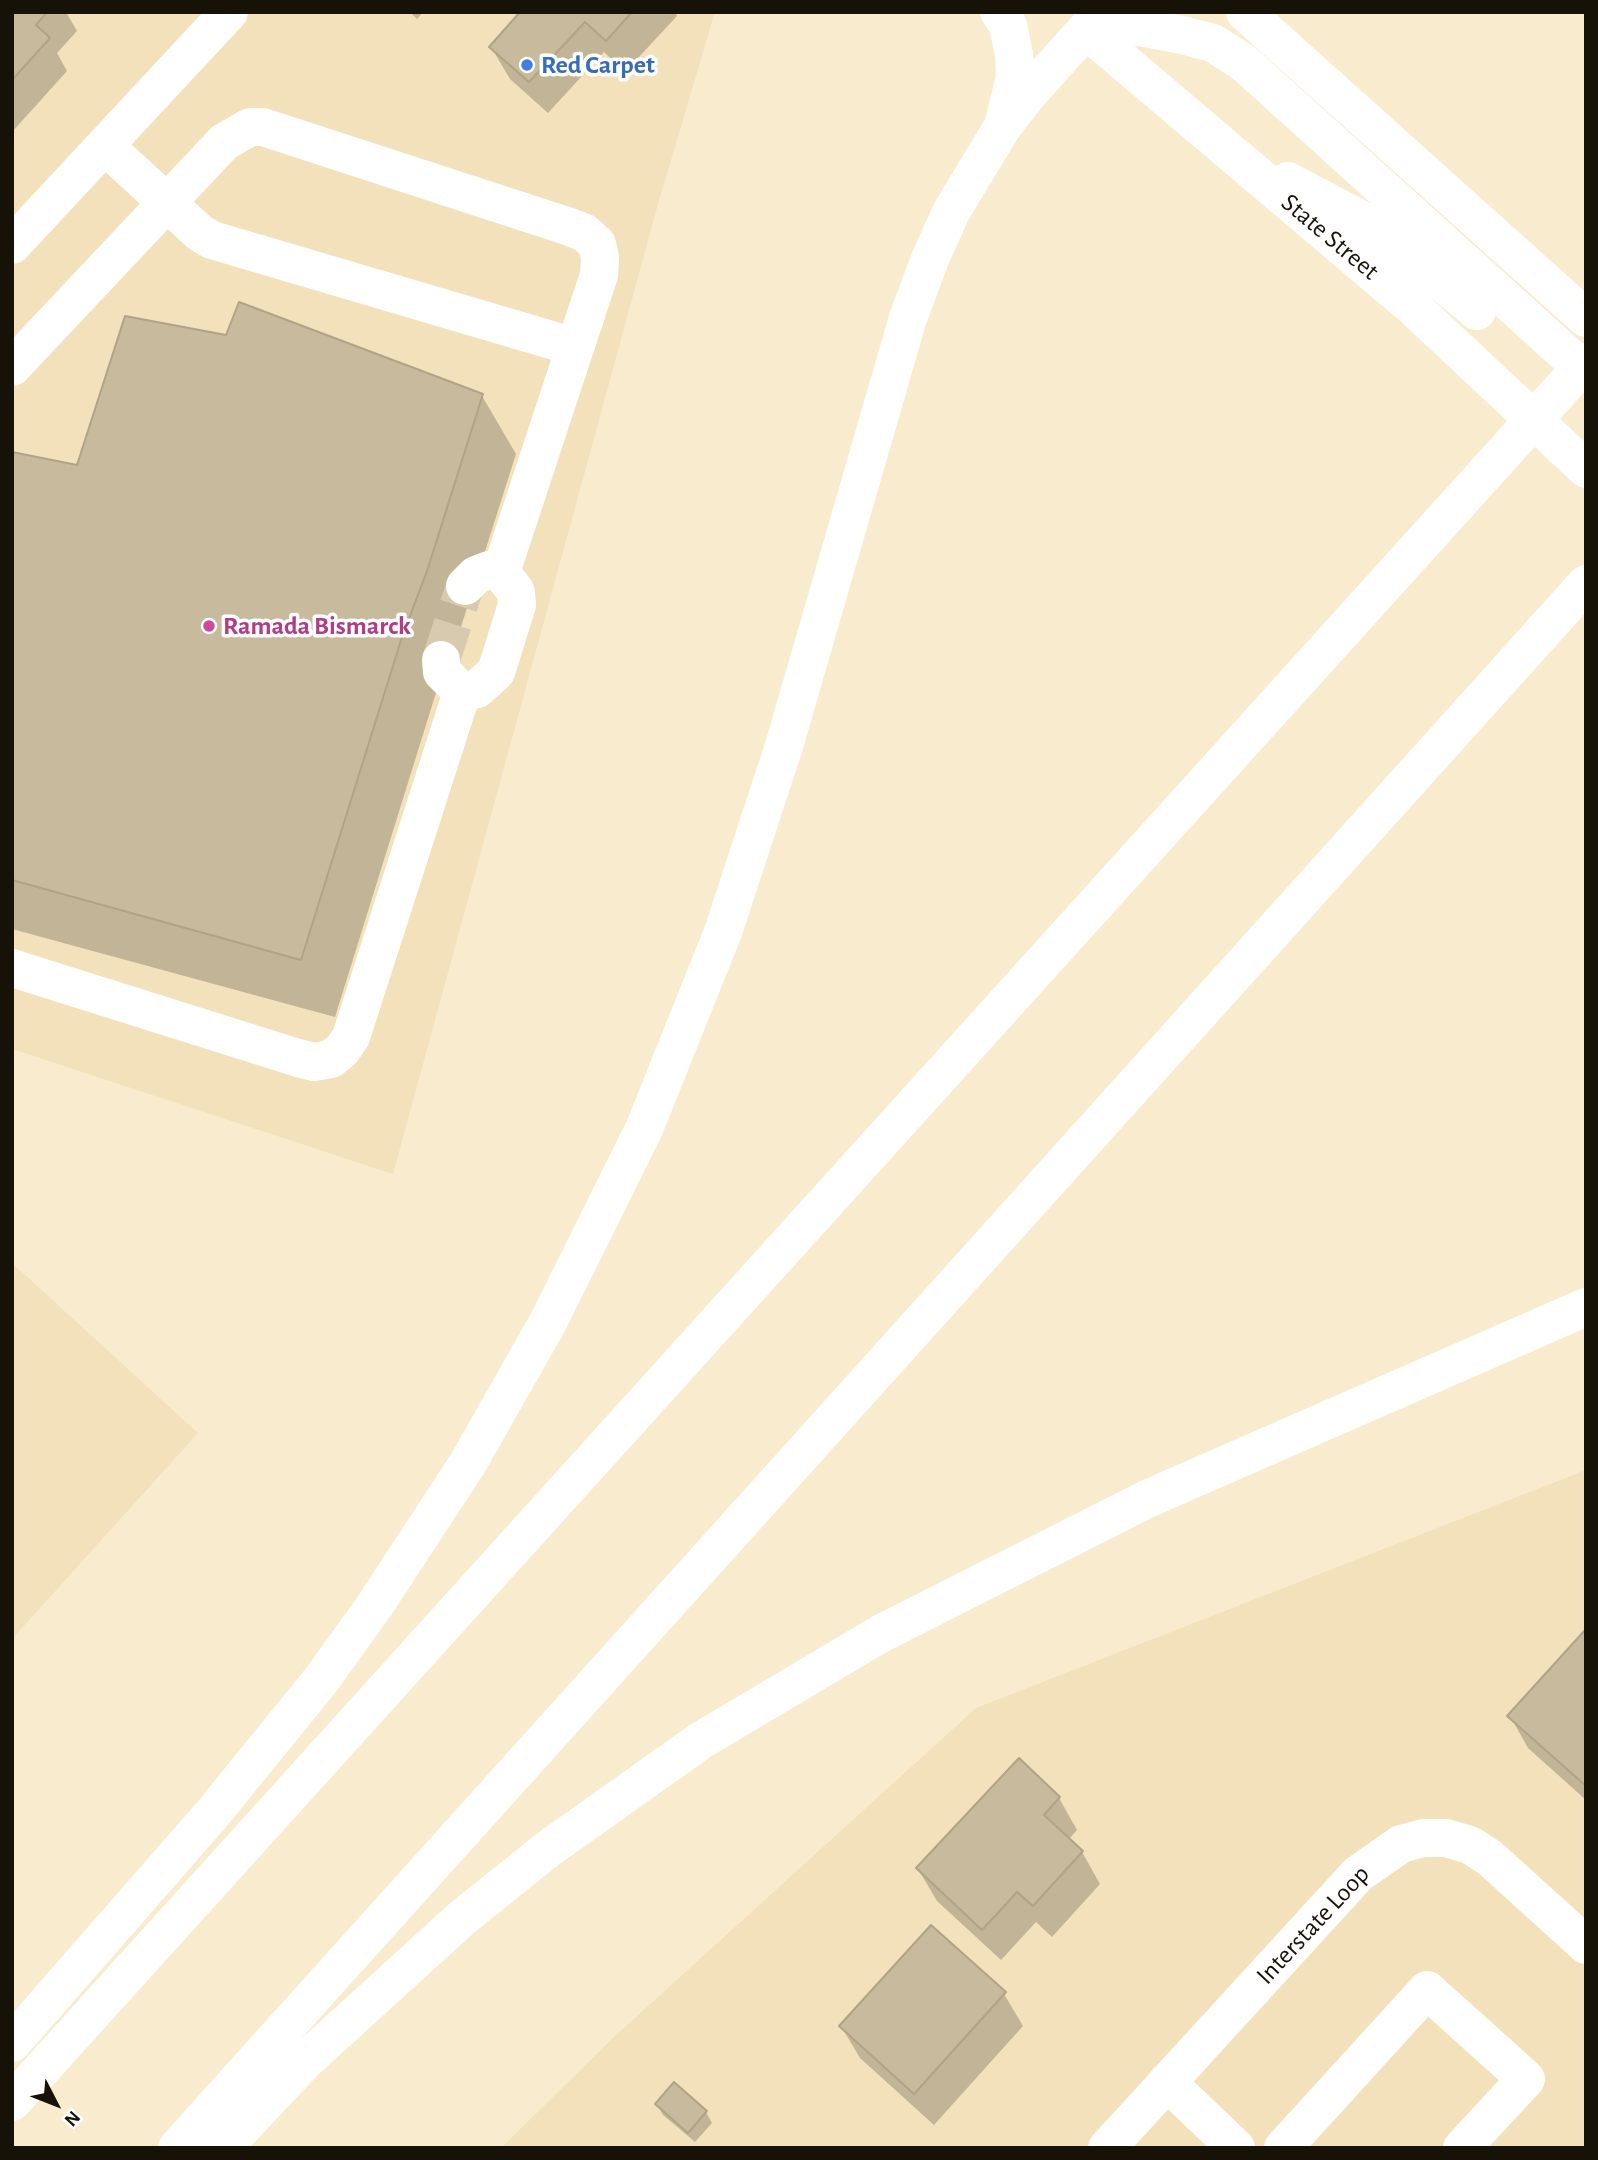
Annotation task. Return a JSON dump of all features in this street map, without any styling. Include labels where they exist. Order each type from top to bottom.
[{"type":"main road","points":[[12,245],[229,12]]},
{"type":"main road","points":[[999,12],[1008,25],[1015,77],[1003,126]]},
{"type":"main road","points":[[1245,12],[1586,318]]},
{"type":"main road","points":[[12,2043],[271,1744],[365,1619],[468,1463],[583,1256],[644,1129],[723,932],[784,746],[912,306],[951,212],[1003,126],[1085,18],[1213,43],[1244,63],[1276,90],[1586,408]]},
{"type":"main road","name":"State Street","points":[[1085,18],[1222,145],[1413,307],[1586,469]]},
{"type":"main road","points":[[12,367],[225,142],[238,132],[263,127],[585,233],[597,244],[600,258],[598,275],[501,572]]},
{"type":"main road","points":[[1222,145],[1448,267],[1586,372]]},
{"type":"main road","points":[[105,146],[166,204],[212,240],[575,346]]},
{"type":"main road","points":[[12,2102],[1586,362]]},
{"type":"main road","points":[[462,692],[477,689],[496,671],[517,605],[516,592],[501,572],[489,570],[476,575],[465,586]]},
{"type":"main road","points":[[177,2148],[1586,584]]},
{"type":"main road","points":[[441,660],[442,672],[462,692]]},
{"type":"main road","points":[[12,968],[298,1058],[314,1062],[331,1059],[351,1037],[462,692]]},
{"type":"main road","points":[[223,2148],[306,2060],[462,1918],[548,1849],[700,1741],[880,1634],[1147,1499],[1586,1307]]},
{"type":"main road","name":"Interstate Loop","points":[[1107,2148],[1358,1874],[1401,1844],[1423,1838],[1446,1838],[1470,1845],[1490,1858],[1586,1945]]},
{"type":"main road","points":[[1283,2148],[1427,1990],[1526,2079],[1462,2148]]},
{"type":"main road","points":[[1167,2082],[1236,2148]]},
{"type":"shaded area","points":[[12,12],[715,12],[658,204],[393,1174],[12,1049]]},
{"type":"shaded area","points":[[12,1263],[198,1433],[12,1639]]},
{"type":"shaded area","points":[[1586,1470],[1586,2148],[501,2148],[614,2037],[976,1708]]},
{"type":"building","points":[[12,12],[47,12],[36,25],[50,38],[12,80]]},
{"type":"building","name":"Red Carpet","points":[[520,12],[632,12],[606,41],[585,22],[529,82],[489,47]]},
{"type":"building","name":"Ramada Bismarck","points":[[239,302],[483,394],[427,571],[402,637],[301,960],[12,880],[12,452],[77,465],[125,316],[226,335]]},
{"type":"building","points":[[1586,1629],[1586,1786],[1507,1716]]},
{"type":"building","points":[[1019,1758],[1060,1797],[1044,1815],[1083,1851],[1033,1906],[1017,1892],[982,1930],[916,1868]]},
{"type":"building","points":[[931,1925],[1006,1992],[914,2094],[839,2026]]},
{"type":"building","points":[[674,2082],[707,2111],[688,2133],[655,2104]]},
{"type":"tunnel","points":[[441,660],[465,586]]},
{"type":"place","name":"Red Carpet","points":[[527,65]]},
{"type":"place","name":"Ramada Bismarck","points":[[209,626]]}]
